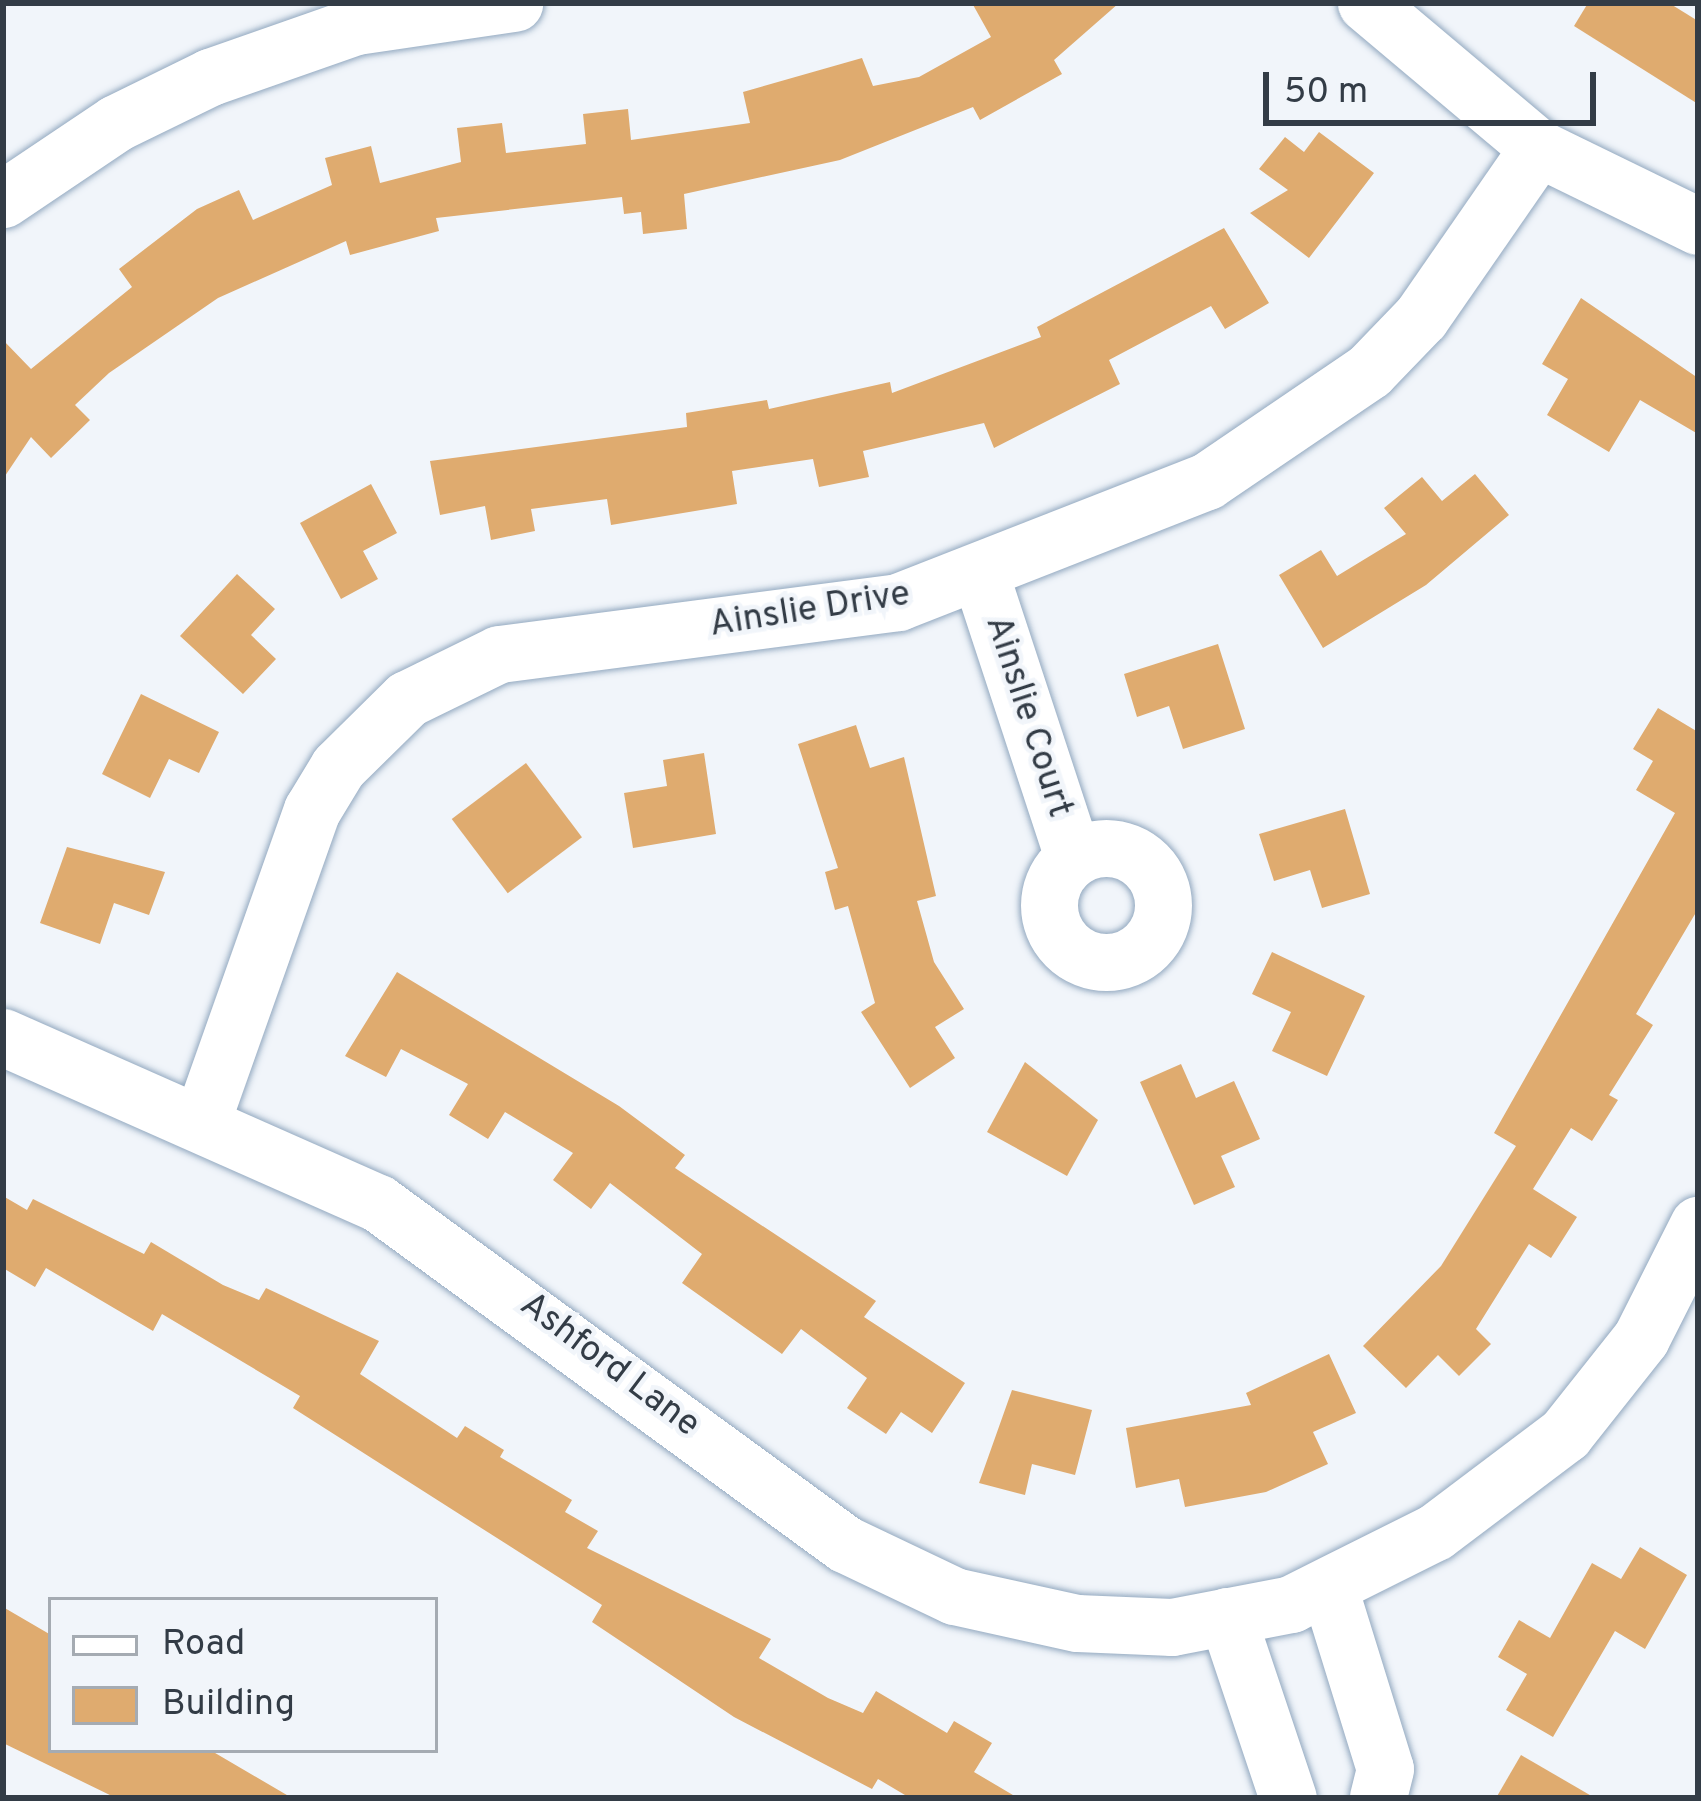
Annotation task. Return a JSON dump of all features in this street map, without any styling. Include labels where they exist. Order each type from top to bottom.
[{"type":"street","points":[[3,199],[116,123],[210,77],[356,26],[514,3]]},
{"type":"street","points":[[1366,3],[1538,148],[1698,226]]},
{"type":"street","name":"Ainslie Drive","points":[[200,1123],[312,810],[338,766],[407,699],[499,654],[898,602],[981,577],[1207,481],[1321,412],[1421,317],[1538,148]]},
{"type":"street","name":"Ainslie Court","points":[[981,577],[1073,857]]},
{"type":"street","name":"Ashford Lane","points":[[3,1037],[378,1203],[462,1256],[845,1544],[916,1581],[1077,1623],[1227,1616],[1329,1588],[1513,1482],[1565,1434],[1641,1338],[1698,1225]]},
{"type":"street","points":[[1329,1588],[1385,1769],[1378,1798]]},
{"type":"street","points":[[1227,1616],[1288,1798]]},
{"type":"building","points":[[972,3],[1119,3],[1054,60],[1062,74],[980,120],[973,107],[840,160],[684,194],[687,229],[643,234],[641,212],[624,214],[622,197],[436,218],[439,231],[350,255],[346,241],[218,298],[109,373],[75,405],[90,420],[51,458],[31,437],[3,479],[3,340],[31,369],[132,287],[119,269],[197,209],[239,190],[253,220],[332,185],[325,158],[371,146],[380,183],[461,162],[457,128],[502,123],[506,153],[586,144],[583,114],[628,109],[631,140],[750,123],[743,92],[862,58],[873,86],[919,77],[991,37]]},
{"type":"building","points":[[1588,3],[1669,3],[1698,21],[1698,104],[1574,26]]},
{"type":"building","points":[[1319,132],[1374,173],[1309,258],[1250,213],[1288,190],[1259,169],[1285,137],[1304,152]]},
{"type":"building","points":[[1224,228],[1269,303],[1225,329],[1211,306],[1109,360],[1120,384],[994,448],[984,423],[863,451],[869,477],[819,487],[813,459],[732,471],[737,504],[611,525],[607,499],[531,509],[535,531],[491,540],[485,506],[440,515],[430,461],[687,427],[686,413],[767,400],[769,409],[890,382],[892,393],[1041,337],[1037,327]]},
{"type":"building","points":[[1581,298],[1698,378],[1698,434],[1640,400],[1609,452],[1547,415],[1568,379],[1542,364]]},
{"type":"building","points":[[1475,474],[1509,515],[1426,585],[1323,648],[1279,575],[1321,550],[1337,576],[1406,534],[1384,508],[1422,477],[1442,501]]},
{"type":"building","points":[[371,484],[397,533],[363,551],[378,579],[341,599],[300,523]]},
{"type":"building","points":[[237,574],[275,609],[251,635],[276,659],[243,694],[180,636]]},
{"type":"building","points":[[1218,644],[1245,729],[1183,749],[1169,706],[1137,717],[1124,674]]},
{"type":"building","points":[[141,694],[219,732],[199,773],[169,759],[150,798],[102,774]]},
{"type":"building","points":[[1658,708],[1698,732],[1698,909],[1636,1014],[1653,1025],[1609,1095],[1618,1100],[1592,1141],[1571,1128],[1533,1189],[1577,1217],[1551,1258],[1529,1244],[1476,1329],[1491,1344],[1459,1376],[1438,1355],[1406,1388],[1363,1346],[1441,1266],[1516,1146],[1494,1133],[1675,813],[1636,790],[1653,761],[1633,749]]},
{"type":"building","points":[[856,725],[870,768],[904,757],[936,896],[917,901],[934,962],[964,1009],[935,1027],[955,1058],[910,1088],[861,1012],[875,1003],[848,906],[835,910],[825,872],[838,868],[798,744]]},
{"type":"building","points":[[704,753],[716,834],[633,848],[624,793],[667,786],[663,760]]},
{"type":"building","points":[[526,763],[582,837],[508,893],[452,819]]},
{"type":"building","points":[[1345,809],[1370,894],[1322,908],[1310,870],[1274,881],[1259,834]]},
{"type":"building","points":[[67,847],[165,872],[149,915],[114,903],[100,944],[40,923]]},
{"type":"building","points":[[1272,952],[1365,996],[1327,1076],[1272,1051],[1291,1012],[1252,994]]},
{"type":"building","points":[[397,972],[619,1106],[685,1155],[675,1168],[876,1301],[864,1317],[965,1383],[932,1433],[901,1412],[886,1434],[847,1408],[867,1378],[801,1329],[782,1354],[682,1283],[702,1254],[610,1183],[591,1209],[553,1180],[573,1153],[505,1112],[488,1139],[449,1115],[468,1084],[401,1049],[386,1077],[345,1056]]},
{"type":"building","points":[[1025,1062],[1098,1120],[1067,1176],[987,1132]]},
{"type":"building","points":[[1181,1064],[1196,1098],[1234,1081],[1260,1139],[1221,1156],[1235,1187],[1194,1205],[1140,1082]]},
{"type":"building","points":[[3,1196],[27,1210],[33,1199],[144,1254],[151,1242],[223,1285],[259,1300],[266,1288],[379,1341],[360,1374],[457,1438],[465,1426],[504,1450],[500,1457],[572,1500],[565,1512],[598,1531],[587,1548],[771,1639],[759,1658],[828,1698],[863,1713],[876,1691],[947,1733],[954,1721],[992,1743],[974,1772],[1018,1798],[910,1798],[878,1779],[872,1789],[734,1717],[592,1622],[602,1605],[293,1408],[300,1396],[162,1314],[153,1331],[46,1268],[35,1287],[3,1268]]},
{"type":"building","points":[[1329,1354],[1356,1413],[1313,1432],[1328,1464],[1266,1492],[1185,1507],[1179,1479],[1136,1488],[1126,1428],[1251,1405],[1246,1393]]},
{"type":"building","points":[[1012,1390],[1092,1410],[1075,1475],[1032,1464],[1025,1495],[979,1483]]},
{"type":"building","points":[[1640,1547],[1687,1575],[1645,1649],[1615,1631],[1553,1737],[1506,1710],[1527,1674],[1498,1657],[1519,1620],[1550,1638],[1592,1563],[1621,1579]]},
{"type":"building","points":[[3,1607],[48,1633],[48,1753],[215,1753],[292,1798],[116,1798],[3,1743]]},
{"type":"building","points":[[1521,1755],[1595,1798],[1496,1798]]}]
